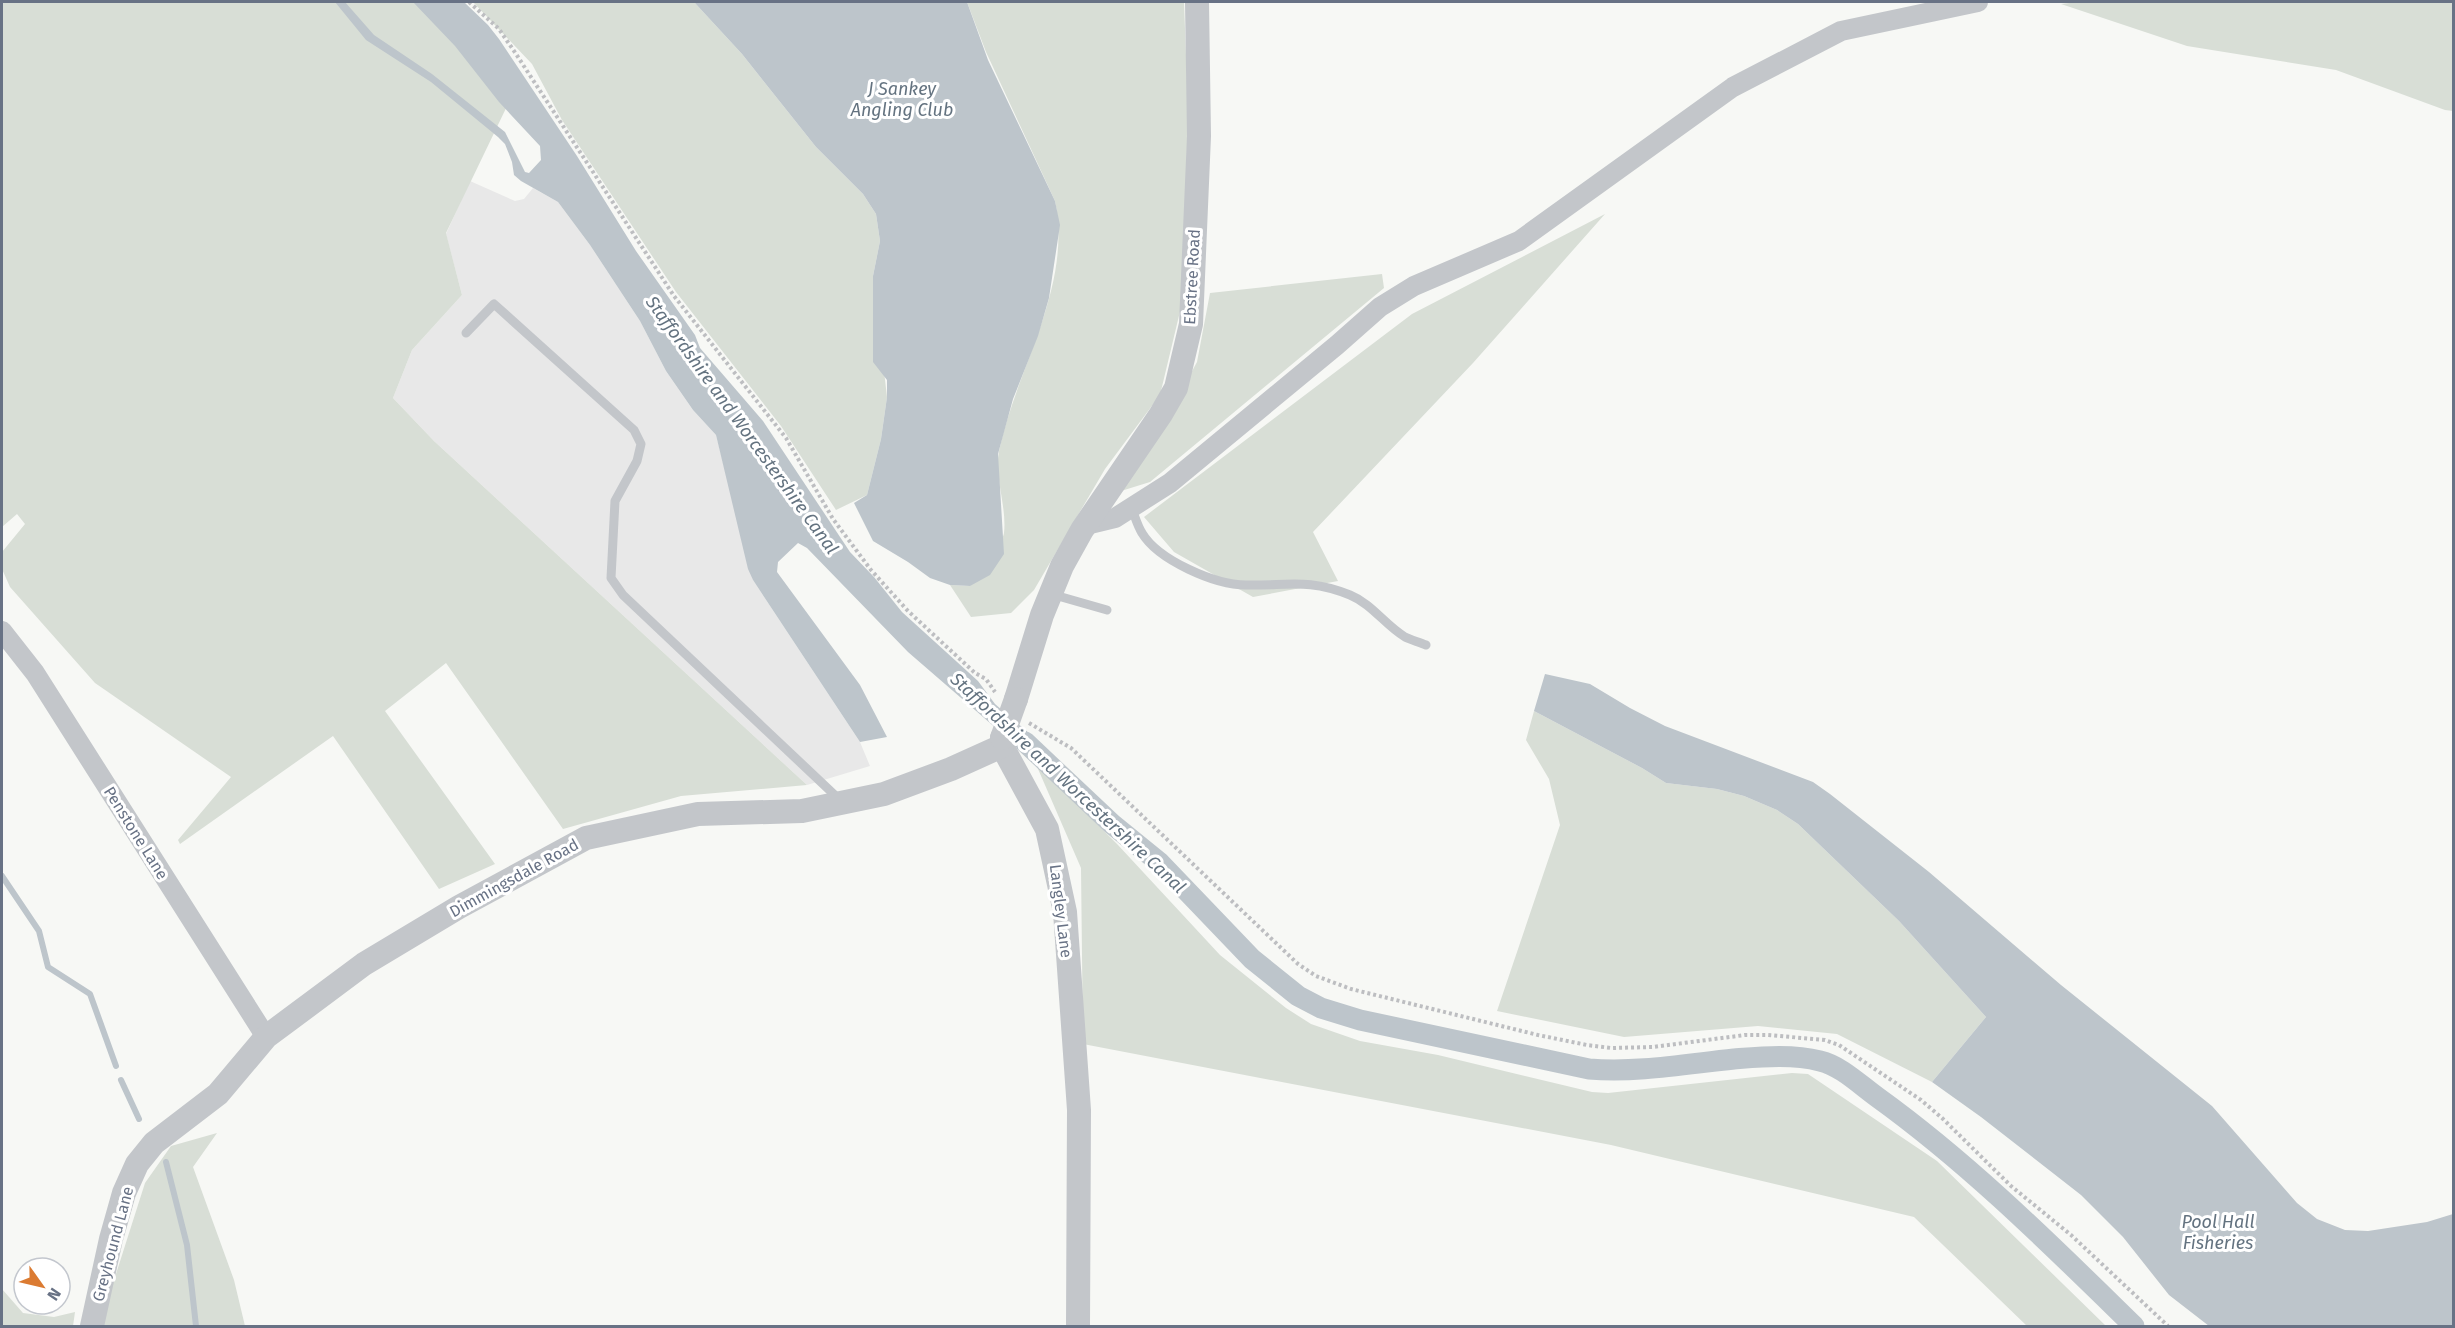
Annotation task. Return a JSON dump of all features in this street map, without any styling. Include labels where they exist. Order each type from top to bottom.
[{"type":"street","name":"Ebstree Road","points":[[1086,525],[1161,414],[1176,387],[1191,324],[1199,136],[1197,2]]},
{"type":"street","points":[[1002,742],[1012,705],[1051,594],[1062,566],[1086,525],[1115,518],[1170,483],[1380,307],[1414,286],[1520,241],[1733,87],[1841,31],[1978,2]]},
{"type":"street","name":"Penstone Lane","points":[[2,631],[35,673],[266,1037]]},
{"type":"street","name":"Dimmingsdale Road","points":[[266,1037],[364,964],[459,908],[586,838],[698,814],[802,811],[884,794],[951,769],[1002,742]]},
{"type":"street","name":"Langley Lane","points":[[1002,742],[1047,829],[1065,912],[1079,1110],[1078,1326]]},
{"type":"street","name":"Greyhound Lane","points":[[92,1326],[123,1193],[137,1164],[154,1143],[218,1094],[266,1037]]},
{"type":"lane","points":[[465,333],[494,304],[634,430],[641,444],[637,461],[615,501],[611,578],[623,595],[843,802]]},
{"type":"lane","points":[[1131,507],[1142,534],[1152,544],[1178,563],[1208,579],[1245,585],[1301,583],[1325,586],[1352,596],[1373,610],[1406,638],[1426,645]]},
{"type":"lane","points":[[1051,594],[1107,610]]},
{"type":"path","points":[[469,2],[499,29],[674,296],[786,438],[833,519],[871,570],[908,611],[975,673],[986,679],[1012,705],[1071,748],[1298,964],[1329,982],[1381,997],[1538,1035],[1611,1048],[1653,1047],[1745,1035],[1825,1040],[1839,1045],[1921,1100],[2011,1186],[2070,1235],[2168,1326]]},
{"type":"shaded area","points":[[2,2],[418,2],[509,102],[446,233],[462,295],[412,350],[393,398],[434,441],[807,785],[681,796],[563,829],[446,663],[385,711],[495,864],[439,889],[333,736],[180,844],[178,840],[231,777],[95,683],[10,587],[2,569],[2,552],[25,524],[17,514],[2,527]]},
{"type":"shaded area","points":[[473,2],[694,2],[742,54],[816,147],[863,194],[876,214],[880,241],[873,276],[887,397],[881,439],[867,495],[836,510],[781,426],[676,292],[562,120],[532,64]]},
{"type":"shaded area","points":[[967,2],[1184,2],[1188,108],[1183,299],[1160,395],[1105,469],[1034,590],[1011,613],[971,617],[950,585],[970,586],[1004,533],[1004,512],[998,471],[999,451],[1017,389],[1050,296],[1056,265],[1058,233],[1055,201],[986,52]]},
{"type":"shaded area","points":[[2078,2],[2453,2],[2453,111],[2336,70],[2187,46],[2061,4]]},
{"type":"shaded area","points":[[470,181],[515,201],[524,199],[533,188],[558,202],[590,245],[640,321],[666,371],[693,410],[716,435],[753,580],[860,742],[870,766],[807,785],[434,441],[393,398],[412,350],[462,295],[446,234]]},
{"type":"shaded area","points":[[1605,214],[1473,363],[1313,532],[1338,581],[1253,597],[1174,552],[1144,517],[1412,314]]},
{"type":"shaded area","points":[[1382,274],[1384,288],[1150,482],[1121,491],[1159,432],[1197,362],[1210,293]]},
{"type":"shaded area","points":[[1534,711],[1666,783],[1717,789],[1744,796],[1777,810],[1798,824],[1899,921],[1986,1017],[1932,1082],[1837,1034],[1758,1026],[1624,1037],[1497,1011],[1560,825],[1549,779],[1526,740]]},
{"type":"shaded area","points":[[1035,762],[1118,845],[1220,955],[1286,1008],[1311,1024],[1360,1041],[1438,1055],[1592,1092],[1608,1093],[1792,1073],[1808,1074],[1937,1161],[2106,1326],[2027,1326],[1914,1217],[1611,1145],[1083,1044],[1081,868]]},
{"type":"shaded area","points":[[217,1133],[193,1167],[234,1280],[245,1326],[102,1326],[108,1299],[145,1183],[171,1146]]},
{"type":"shaded area","points":[[2,1289],[12,1300],[12,1316],[72,1316],[72,1313],[75,1312],[73,1326],[2,1326]]},
{"type":"water","points":[[335,2],[345,2],[374,35],[432,74],[505,132],[525,172],[529,173],[541,160],[540,146],[499,102],[455,46],[413,2],[464,2],[488,25],[577,156],[636,251],[695,335],[700,348],[763,421],[850,552],[902,612],[978,681],[995,704],[1036,739],[1058,785],[1035,762],[908,652],[807,548],[798,543],[778,562],[777,572],[860,685],[887,737],[860,742],[753,580],[748,569],[716,435],[693,410],[666,371],[640,321],[590,245],[558,202],[514,175],[505,144],[498,137],[431,82],[366,40]]},
{"type":"water","name":"J Sankey Angling Club","points":[[694,2],[967,2],[988,60],[1055,201],[1060,225],[1049,298],[1038,336],[1013,399],[998,454],[1004,554],[990,575],[970,586],[950,585],[930,578],[873,541],[854,503],[867,495],[881,439],[887,397],[887,380],[873,362],[873,276],[880,241],[876,214],[863,194],[816,147],[742,54]]},
{"type":"water","name":"Pool Hall Fisheries","points":[[1545,674],[1590,684],[1665,726],[1813,782],[1830,794],[1929,872],[2061,985],[2212,1106],[2297,1203],[2317,1219],[2345,1230],[2368,1231],[2427,1222],[2453,1214],[2453,1326],[2209,1326],[2169,1295],[2123,1237],[2081,1195],[1932,1082],[1986,1017],[1899,921],[1798,824],[1777,810],[1744,796],[1717,789],[1666,783],[1534,711]]},
{"type":"waterway","name":"Staffordshire and Worcestershire Canal","points":[[1025,742],[1112,824],[1160,863],[1252,959],[1298,996],[1321,1008],[1360,1020],[1589,1069],[1643,1069],[1734,1059],[1777,1057],[1799,1057],[1828,1063],[1850,1076],[1978,1178],[2134,1326]]},
{"type":"waterway","points":[[2,876],[39,931],[48,967],[90,994],[116,1066]]},
{"type":"waterway","points":[[121,1080],[139,1119]]},
{"type":"waterway","points":[[166,1162],[187,1245],[196,1326]]}]
